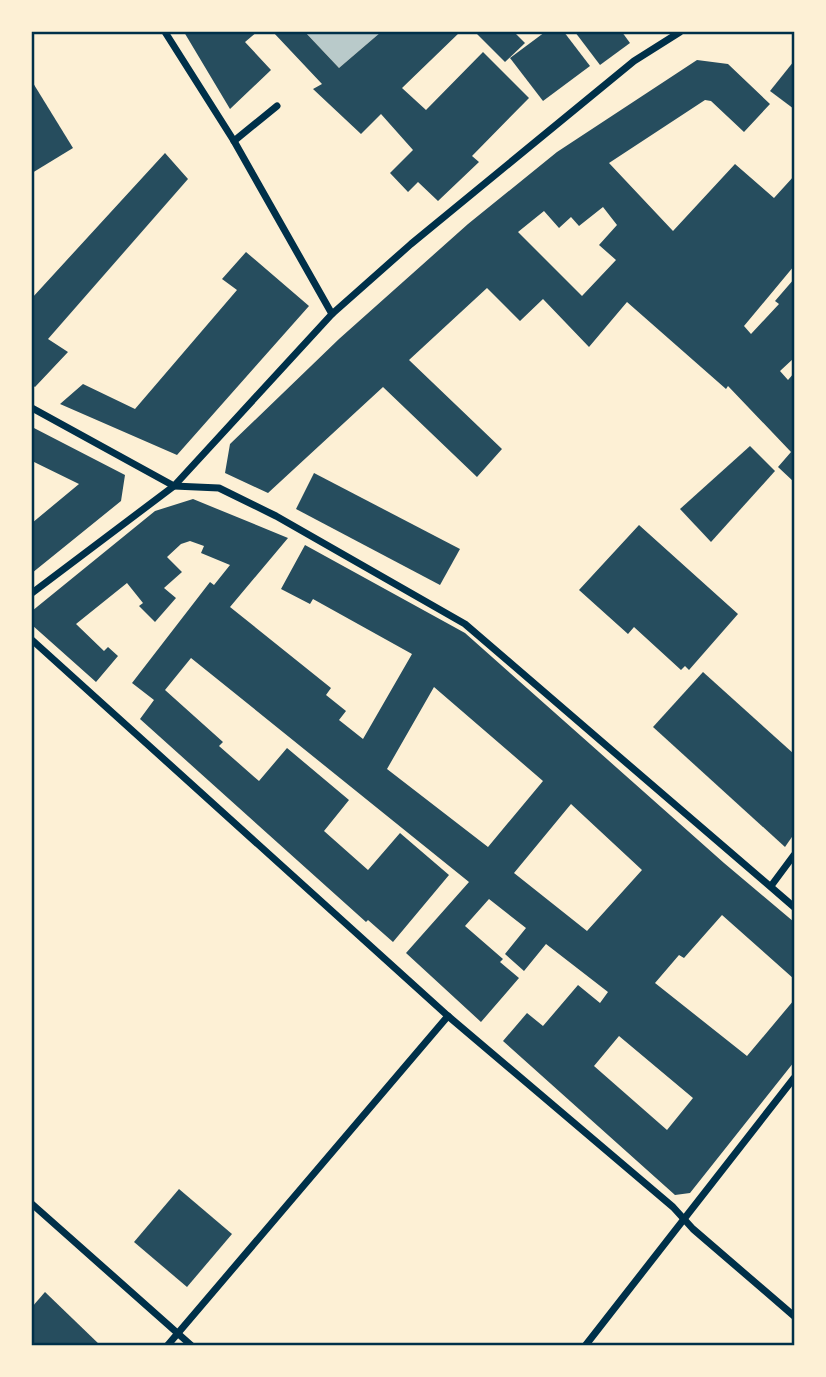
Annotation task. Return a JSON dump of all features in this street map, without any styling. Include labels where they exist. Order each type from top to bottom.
[{"type":"street","points":[[165,32],[234,141],[332,314]]},
{"type":"street","points":[[32,593],[174,486],[332,314],[411,244],[601,87],[634,61],[680,32]]},
{"type":"street","points":[[234,141],[277,106]]},
{"type":"street","points":[[32,408],[174,486],[219,488],[276,516],[465,624],[794,907]]},
{"type":"street","points":[[32,640],[448,1016],[794,1316]]},
{"type":"street","points":[[771,886],[794,855]]},
{"type":"street","points":[[167,1346],[448,1016]]},
{"type":"street","points":[[585,1346],[794,1078]]},
{"type":"street","points":[[32,1204],[192,1346]]},
{"type":"shaded area","points":[[305,32],[381,32],[339,68]]},
{"type":"building","points":[[184,32],[257,32],[245,42],[271,70],[230,109]]},
{"type":"building","points":[[273,32],[305,32],[339,68],[381,32],[460,32],[402,88],[426,110],[483,52],[529,98],[472,156],[479,162],[438,201],[418,182],[408,192],[390,173],[413,150],[381,114],[361,134],[313,89],[322,84]]},
{"type":"building","points":[[475,32],[514,32],[525,43],[505,62]]},
{"type":"building","points":[[545,32],[564,32],[590,66],[543,101],[510,58]]},
{"type":"building","points":[[575,32],[622,32],[630,43],[600,65]]},
{"type":"building","points":[[697,60],[728,64],[770,104],[744,132],[711,101],[705,100],[609,163],[673,231],[735,164],[774,198],[794,176],[794,266],[744,326],[751,334],[779,304],[775,301],[794,279],[794,358],[780,371],[788,380],[794,373],[794,482],[778,467],[791,452],[728,386],[726,389],[627,302],[589,347],[543,299],[520,321],[487,288],[409,360],[502,449],[477,477],[383,387],[268,493],[225,473],[230,444],[339,339],[468,224],[557,152]],"holes":[[[603,207],[617,225],[599,245],[616,260],[582,296],[518,232],[544,211],[559,228],[571,217],[579,226]]]},
{"type":"building","points":[[794,61],[794,109],[770,91]]},
{"type":"building","points":[[32,84],[73,148],[32,173]]},
{"type":"building","points":[[165,153],[188,179],[48,339],[68,352],[35,387],[32,385],[32,298]]},
{"type":"building","points":[[246,252],[309,306],[177,455],[60,404],[83,384],[135,409],[237,290],[222,279]]},
{"type":"building","points":[[32,427],[125,475],[121,501],[32,573],[32,523],[79,484],[32,461]]},
{"type":"building","points":[[750,446],[775,471],[711,542],[680,509]]},
{"type":"building","points":[[314,473],[460,549],[440,585],[296,509]]},
{"type":"building","points":[[193,499],[288,538],[230,607],[331,688],[326,695],[346,711],[339,720],[363,739],[412,654],[313,599],[310,604],[281,589],[305,545],[465,633],[794,922],[794,979],[722,915],[684,958],[679,955],[655,983],[747,1056],[794,1000],[794,1062],[690,1193],[675,1195],[503,1041],[527,1013],[543,1026],[578,985],[600,1003],[608,992],[546,944],[524,971],[505,954],[526,928],[489,899],[465,926],[503,959],[500,962],[519,978],[481,1022],[406,953],[469,882],[191,658],[165,690],[223,742],[219,746],[259,781],[287,748],[349,800],[324,831],[368,870],[400,833],[449,875],[393,942],[368,920],[366,922],[140,719],[154,700],[132,683],[210,582],[214,585],[230,565],[201,553],[204,546],[190,541],[181,544],[167,557],[182,572],[164,588],[176,598],[155,622],[139,606],[143,603],[127,583],[76,624],[104,651],[108,647],[118,656],[96,682],[32,625],[32,611],[155,511]],"holes":[[[434,687],[543,781],[488,847],[387,769]],[[571,804],[642,870],[587,931],[514,873]],[[619,1036],[693,1098],[667,1130],[594,1066]]]},
{"type":"building","points":[[639,525],[738,614],[689,670],[685,666],[681,670],[634,627],[628,634],[579,590]]},
{"type":"building","points":[[703,672],[794,754],[794,834],[785,847],[653,727]]},
{"type":"building","points":[[179,1189],[232,1234],[187,1287],[134,1242]]},
{"type":"building","points":[[45,1292],[101,1346],[32,1346],[32,1307]]}]
